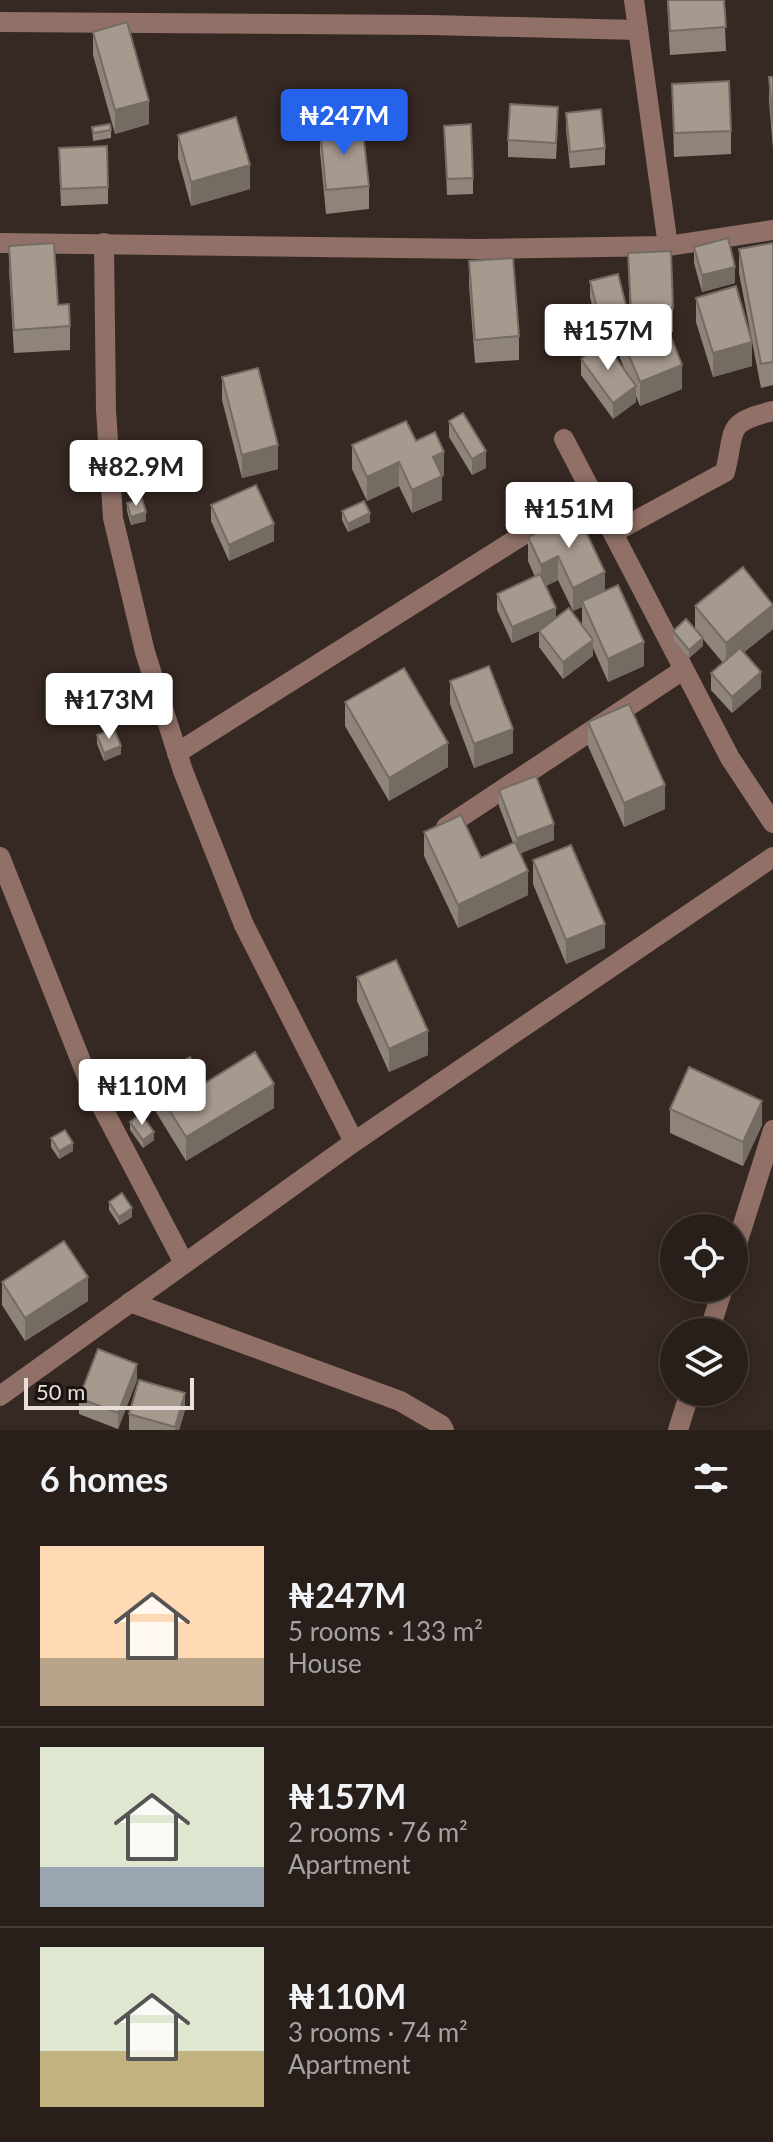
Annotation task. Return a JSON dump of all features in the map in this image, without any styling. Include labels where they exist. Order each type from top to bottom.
[{"type":"street","points":[[634,0],[668,246]]},
{"type":"street","points":[[0,22],[431,25],[638,30]]},
{"type":"street","points":[[0,243],[480,249],[668,246],[773,230]]},
{"type":"street","points":[[104,243],[106,410],[113,518],[145,652],[177,753],[244,925],[354,1142]]},
{"type":"street","points":[[613,533],[725,472],[732,430],[748,417],[773,411]]},
{"type":"street","points":[[564,439],[730,758],[773,823]]},
{"type":"street","points":[[177,753],[591,492]]},
{"type":"street","points":[[446,827],[683,670]]},
{"type":"street","points":[[0,857],[90,1084],[184,1263]]},
{"type":"street","points":[[0,1396],[354,1142],[773,857]]},
{"type":"street","points":[[746,1214],[773,1130]]},
{"type":"street","points":[[130,1302],[400,1401],[441,1425],[444,1430]]},
{"type":"street","points":[[678,1430],[686,1406]]},
{"type":"building","points":[[668,0],[724,0],[726,27],[670,31]]},
{"type":"building","points":[[127,22],[149,101],[115,110],[93,32]]},
{"type":"building","points":[[769,77],[773,77],[773,125]]},
{"type":"building","points":[[729,81],[731,131],[674,133],[672,84]]},
{"type":"building","points":[[510,104],[558,107],[556,143],[508,140]]},
{"type":"building","points":[[601,109],[605,148],[570,152],[566,113]]},
{"type":"building","points":[[236,117],[250,165],[191,182],[178,135]]},
{"type":"building","points":[[362,123],[369,186],[326,190],[320,128]]},
{"type":"building","points":[[110,124],[111,130],[93,133],[92,127]]},
{"type":"building","points":[[471,124],[473,178],[447,179],[444,126]]},
{"type":"building","points":[[107,146],[108,187],[61,189],[59,148]]},
{"type":"building","points":[[728,238],[735,267],[702,275],[694,247]]},
{"type":"building","points":[[54,243],[58,305],[69,304],[70,326],[14,330],[9,246]]},
{"type":"building","points":[[773,243],[773,362],[761,364],[739,249]]},
{"type":"building","points":[[671,251],[673,308],[631,310],[628,253]]},
{"type":"building","points":[[513,258],[519,336],[475,340],[469,261]]},
{"type":"building","points":[[618,274],[629,317],[601,324],[590,281]]},
{"type":"building","points":[[736,286],[752,342],[713,353],[696,298]]},
{"type":"building","points":[[661,312],[682,365],[640,382],[618,329]]},
{"type":"building","points":[[604,342],[636,386],[613,403],[581,359]]},
{"type":"building","points":[[258,368],[278,445],[242,455],[222,377]]},
{"type":"building","points":[[463,413],[486,451],[472,459],[449,421]]},
{"type":"building","points":[[406,421],[416,441],[435,432],[444,452],[433,457],[442,476],[412,490],[399,462],[367,477],[352,445]]},
{"type":"building","points":[[256,485],[274,524],[229,545],[211,505]]},
{"type":"building","points":[[142,499],[146,512],[131,517],[127,503]]},
{"type":"building","points":[[364,501],[370,513],[348,524],[342,511]]},
{"type":"building","points":[[577,513],[605,572],[573,588],[558,556],[541,565],[528,537]]},
{"type":"building","points":[[743,567],[773,605],[726,643],[695,606]]},
{"type":"building","points":[[540,574],[556,608],[512,627],[497,594]]},
{"type":"building","points":[[618,585],[644,642],[608,659],[582,601]]},
{"type":"building","points":[[569,608],[593,640],[563,662],[539,631]]},
{"type":"building","points":[[686,619],[703,638],[689,650],[673,631]]},
{"type":"building","points":[[740,648],[761,672],[732,697],[711,673]]},
{"type":"building","points":[[489,666],[513,729],[474,744],[450,681]]},
{"type":"building","points":[[404,668],[448,743],[389,778],[345,702]]},
{"type":"building","points":[[629,704],[665,785],[624,803],[588,722]]},
{"type":"building","points":[[114,729],[121,746],[104,753],[97,735]]},
{"type":"building","points":[[536,776],[554,824],[517,838],[499,790]]},
{"type":"building","points":[[461,815],[481,858],[515,842],[528,871],[458,905],[424,832]]},
{"type":"building","points":[[571,845],[605,924],[566,940],[533,860]]},
{"type":"building","points":[[396,960],[428,1031],[389,1049],[357,977]]},
{"type":"building","points":[[255,1052],[274,1084],[186,1137],[151,1080],[190,1057],[205,1083]]},
{"type":"building","points":[[689,1067],[762,1101],[743,1142],[670,1109]]},
{"type":"building","points":[[141,1114],[154,1132],[143,1140],[130,1122]]},
{"type":"building","points":[[65,1130],[73,1143],[59,1151],[51,1138]]},
{"type":"building","points":[[122,1193],[132,1208],[119,1217],[109,1202]]},
{"type":"building","points":[[64,1241],[88,1277],[25,1318],[2,1282]]},
{"type":"building","points":[[98,1349],[137,1364],[118,1413],[79,1398]]},
{"type":"building","points":[[139,1380],[185,1393],[175,1427],[129,1414]]}]
